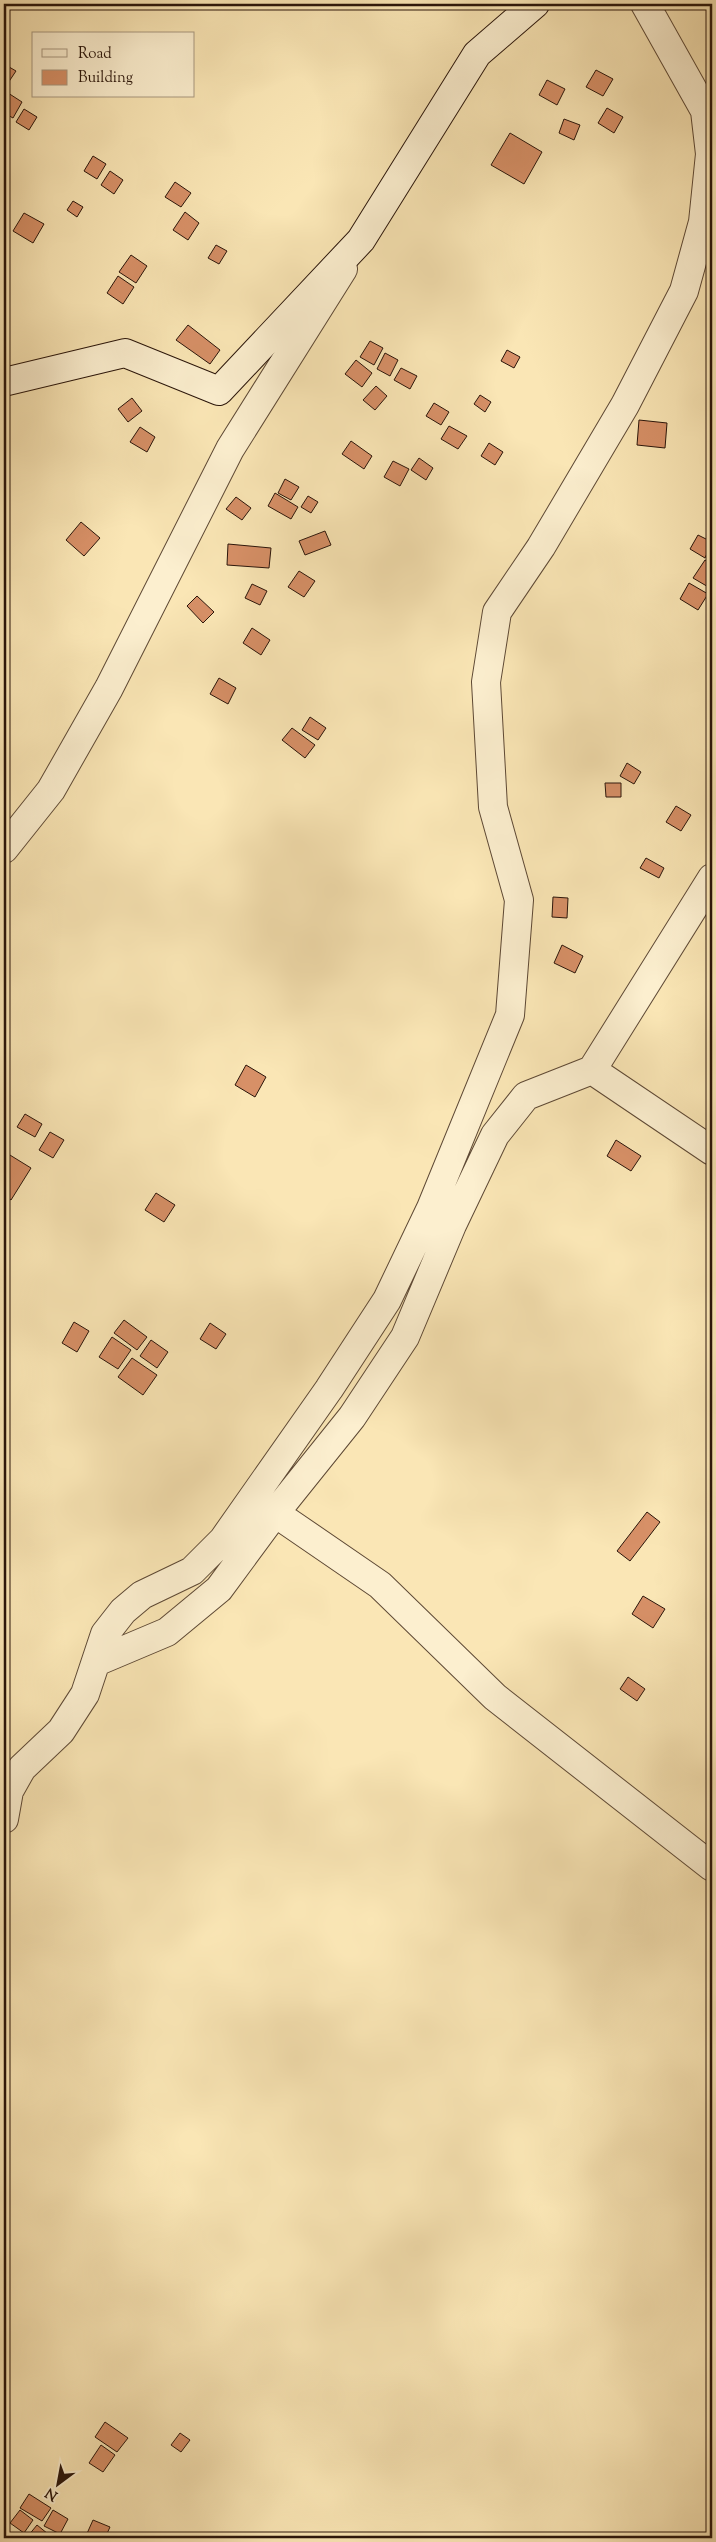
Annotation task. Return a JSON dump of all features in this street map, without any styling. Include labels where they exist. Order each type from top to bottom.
[{"type":"street","points":[[4,849],[51,790],[109,688],[230,449],[477,54],[535,4]]},
{"type":"street","points":[[4,1819],[9,1791],[22,1768],[61,1731],[85,1694],[105,1634],[123,1611],[142,1595],[192,1571],[223,1540],[329,1389],[387,1300],[431,1208],[510,1015],[519,900],[493,807],[486,682],[497,612],[541,547],[625,404],[684,291],[703,222],[710,154],[705,111],[645,4]]},
{"type":"street","points":[[4,382],[126,353],[219,392],[361,240]]},
{"type":"street","points":[[96,1662],[167,1632],[219,1590],[275,1513],[352,1417],[405,1337],[452,1225],[495,1135],[526,1096],[592,1070],[712,878]]},
{"type":"street","points":[[592,1070],[712,1151]]},
{"type":"street","points":[[275,1513],[380,1585],[495,1697],[712,1867]]},
{"type":"building","points":[[4,64],[16,71],[6,86],[4,85]]},
{"type":"building","points":[[596,70],[613,79],[603,96],[586,87]]},
{"type":"building","points":[[547,80],[565,89],[557,105],[539,95]]},
{"type":"building","points":[[5,91],[22,102],[13,118],[4,113]]},
{"type":"building","points":[[607,108],[623,117],[614,133],[598,123]]},
{"type":"building","points":[[24,109],[37,117],[29,130],[16,122]]},
{"type":"building","points":[[564,119],[580,125],[574,140],[559,133]]},
{"type":"building","points":[[510,133],[542,152],[524,184],[491,165]]},
{"type":"building","points":[[93,156],[106,164],[97,179],[84,171]]},
{"type":"building","points":[[110,171],[123,180],[114,194],[101,185]]},
{"type":"building","points":[[175,182],[191,193],[181,207],[165,197]]},
{"type":"building","points":[[73,201],[83,207],[77,217],[67,210]]},
{"type":"building","points":[[185,212],[199,223],[188,240],[173,230]]},
{"type":"building","points":[[24,213],[44,224],[33,243],[13,231]]},
{"type":"building","points":[[216,245],[227,251],[219,264],[208,258]]},
{"type":"building","points":[[131,255],[147,266],[136,283],[119,272]]},
{"type":"building","points":[[118,276],[134,287],[123,304],[107,293]]},
{"type":"building","points":[[188,325],[220,350],[210,364],[176,340]]},
{"type":"building","points":[[370,341],[383,348],[374,365],[360,357]]},
{"type":"building","points":[[507,350],[520,357],[514,368],[501,361]]},
{"type":"building","points":[[385,353],[398,360],[390,376],[377,369]]},
{"type":"building","points":[[356,360],[372,373],[362,387],[345,374]]},
{"type":"building","points":[[401,368],[417,376],[410,389],[394,380]]},
{"type":"building","points":[[376,386],[387,396],[375,410],[363,400]]},
{"type":"building","points":[[480,395],[491,402],[485,412],[474,404]]},
{"type":"building","points":[[132,398],[142,411],[128,422],[118,409]]},
{"type":"building","points":[[434,403],[449,412],[441,425],[426,416]]},
{"type":"building","points":[[639,420],[667,423],[665,448],[637,445]]},
{"type":"building","points":[[449,426],[467,436],[458,449],[441,439]]},
{"type":"building","points":[[140,427],[155,437],[147,452],[130,442]]},
{"type":"building","points":[[351,441],[372,456],[364,469],[342,454]]},
{"type":"building","points":[[489,443],[503,452],[495,465],[481,456]]},
{"type":"building","points":[[419,458],[433,468],[426,480],[411,470]]},
{"type":"building","points":[[393,461],[409,469],[400,486],[384,477]]},
{"type":"building","points":[[285,479],[299,487],[291,500],[278,493]]},
{"type":"building","points":[[275,493],[298,507],[291,519],[268,506]]},
{"type":"building","points":[[308,496],[318,502],[311,513],[301,507]]},
{"type":"building","points":[[236,497],[251,508],[242,520],[226,509]]},
{"type":"building","points":[[81,522],[100,538],[84,556],[66,540]]},
{"type":"building","points":[[325,531],[331,545],[305,555],[299,541]]},
{"type":"building","points":[[698,535],[712,542],[705,558],[690,549]]},
{"type":"building","points":[[228,544],[271,548],[269,568],[227,565]]},
{"type":"building","points":[[705,560],[712,565],[712,584],[710,588],[693,578]]},
{"type":"building","points":[[299,571],[315,581],[304,597],[288,587]]},
{"type":"building","points":[[689,583],[708,594],[698,610],[680,599]]},
{"type":"building","points":[[252,584],[267,591],[260,605],[245,598]]},
{"type":"building","points":[[197,596],[214,612],[203,623],[187,606]]},
{"type":"building","points":[[252,628],[270,640],[261,655],[243,643]]},
{"type":"building","points":[[219,678],[236,688],[228,704],[210,694]]},
{"type":"building","points":[[310,717],[326,728],[318,740],[302,730]]},
{"type":"building","points":[[292,728],[315,745],[305,758],[282,740]]},
{"type":"building","points":[[627,763],[641,772],[634,784],[620,776]]},
{"type":"building","points":[[605,783],[621,783],[621,797],[606,797]]},
{"type":"building","points":[[676,806],[691,815],[681,831],[666,822]]},
{"type":"building","points":[[646,858],[664,868],[659,878],[640,868]]},
{"type":"building","points":[[553,897],[568,898],[567,918],[552,917]]},
{"type":"building","points":[[562,945],[583,956],[575,973],[554,963]]},
{"type":"building","points":[[246,1065],[266,1077],[255,1097],[235,1085]]},
{"type":"building","points":[[25,1114],[42,1124],[35,1137],[17,1127]]},
{"type":"building","points":[[50,1132],[64,1140],[53,1158],[39,1150]]},
{"type":"building","points":[[616,1140],[641,1156],[631,1171],[607,1156]]},
{"type":"building","points":[[5,1152],[31,1168],[11,1200],[4,1195]]},
{"type":"building","points":[[156,1193],[175,1205],[164,1222],[145,1210]]},
{"type":"building","points":[[124,1320],[147,1337],[137,1350],[114,1333]]},
{"type":"building","points":[[74,1322],[89,1331],[77,1352],[62,1343]]},
{"type":"building","points":[[210,1323],[226,1334],[216,1349],[200,1339]]},
{"type":"building","points":[[112,1337],[131,1350],[118,1369],[99,1357]]},
{"type":"building","points":[[151,1340],[168,1352],[157,1368],[140,1356]]},
{"type":"building","points":[[132,1358],[157,1375],[143,1395],[118,1377]]},
{"type":"building","points":[[647,1512],[660,1522],[630,1561],[617,1551]]},
{"type":"building","points":[[643,1596],[665,1609],[653,1628],[632,1614]]},
{"type":"building","points":[[628,1677],[645,1689],[637,1701],[620,1689]]},
{"type":"building","points":[[105,2422],[128,2438],[117,2452],[95,2437]]},
{"type":"building","points":[[180,2433],[190,2440],[181,2452],[171,2445]]},
{"type":"building","points":[[101,2445],[115,2455],[103,2472],[89,2463]]},
{"type":"building","points":[[29,2494],[51,2508],[42,2521],[20,2508]]},
{"type":"building","points":[[20,2510],[33,2520],[24,2533],[10,2523]]},
{"type":"building","points":[[53,2510],[68,2519],[60,2534],[44,2526]]},
{"type":"building","points":[[93,2520],[110,2527],[105,2538],[85,2538]]},
{"type":"building","points":[[37,2525],[53,2538],[31,2538],[28,2536]]}]
